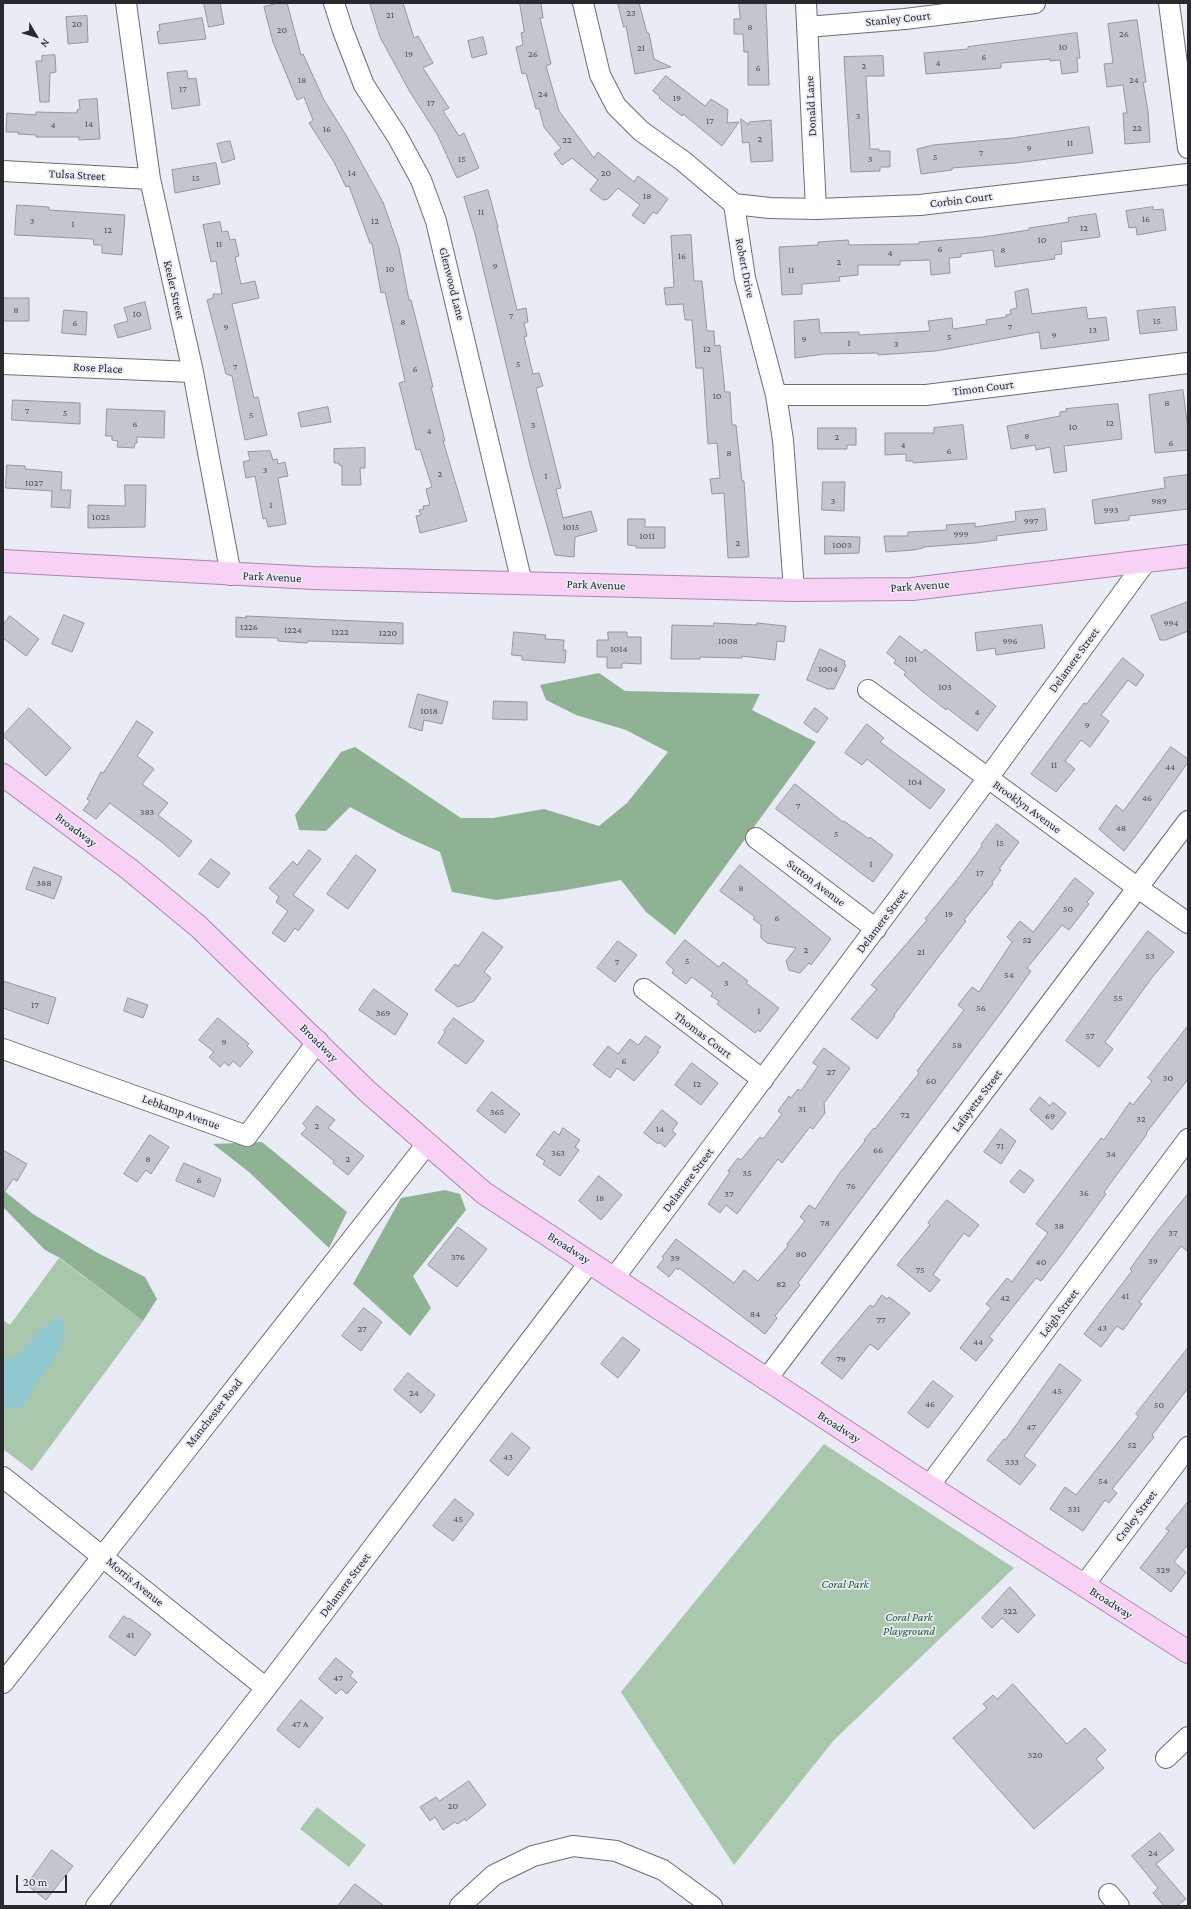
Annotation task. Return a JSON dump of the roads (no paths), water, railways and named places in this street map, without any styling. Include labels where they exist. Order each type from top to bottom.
[{"type":"main road","name":"Park Avenue","points":[[3,561],[231,575],[794,590],[912,589],[1188,556]]},
{"type":"main road","name":"Broadway","points":[[3,775],[130,869],[168,900],[226,952],[318,1041],[368,1092],[484,1193],[766,1380],[1188,1652]]},
{"type":"street","name":"Keeler Street","points":[[126,3],[150,179],[193,372],[231,575]]},
{"type":"street","name":"Glenwood Lane","points":[[334,3],[364,85],[397,136],[421,180],[436,221],[522,583]]},
{"type":"street","points":[[583,3],[600,75],[616,106],[642,130],[683,161],[734,204]]},
{"type":"street","name":"Donald Lane","points":[[806,3],[816,209]]},
{"type":"street","name":"Stanley Court","points":[[807,27],[905,18],[1035,3]]},
{"type":"street","points":[[1169,3],[1188,148]]},
{"type":"street","name":"Tulsa Street","points":[[3,171],[150,179]]},
{"type":"street","name":"Corbin Court","points":[[734,204],[770,208],[816,209],[920,205],[1188,174]]},
{"type":"street","name":"Robert Drive","points":[[734,204],[745,278],[776,395],[783,440],[794,590]]},
{"type":"street","name":"Timon Court","points":[[776,395],[926,395],[1188,363]]},
{"type":"street","name":"Rose Place","points":[[3,364],[193,372]]},
{"type":"street","name":"Delamere Street","points":[[614,1278],[876,929],[1146,561]]},
{"type":"street","name":"Brooklyn Avenue","points":[[868,690],[1188,923]]},
{"type":"street","name":"Lafayette Street","points":[[766,1380],[1188,821]]},
{"type":"street","name":"Sutton Avenue","points":[[756,838],[876,929]]},
{"type":"street","name":"Thomas Court","points":[[644,989],[763,1080]]},
{"type":"street","name":"Lebkamp Avenue","points":[[3,1049],[247,1136],[318,1041]]},
{"type":"street","name":"Leigh Street","points":[[929,1486],[1188,1139]]},
{"type":"street","name":"Manchester Road","points":[[3,1683],[427,1144]]},
{"type":"street","name":"Delamere Street","points":[[96,1906],[266,1688],[590,1262]]},
{"type":"street","name":"Croley Street","points":[[1084,1585],[1188,1447]]},
{"type":"street","name":"Morris Avenue","points":[[3,1477],[266,1688]]},
{"type":"street","points":[[1166,1758],[1188,1737]]},
{"type":"street","points":[[460,1906],[494,1875],[533,1856],[573,1846],[616,1851],[663,1870],[712,1906]]},
{"type":"water","points":[[60,1316],[66,1330],[58,1353],[39,1379],[22,1408],[3,1407],[3,1359],[16,1357],[41,1329]]},
{"type":"park label","name":"Coral Park","points":[[845,1584]]},
{"type":"park label","name":"Coral Park Playground","points":[[909,1624]]}]
